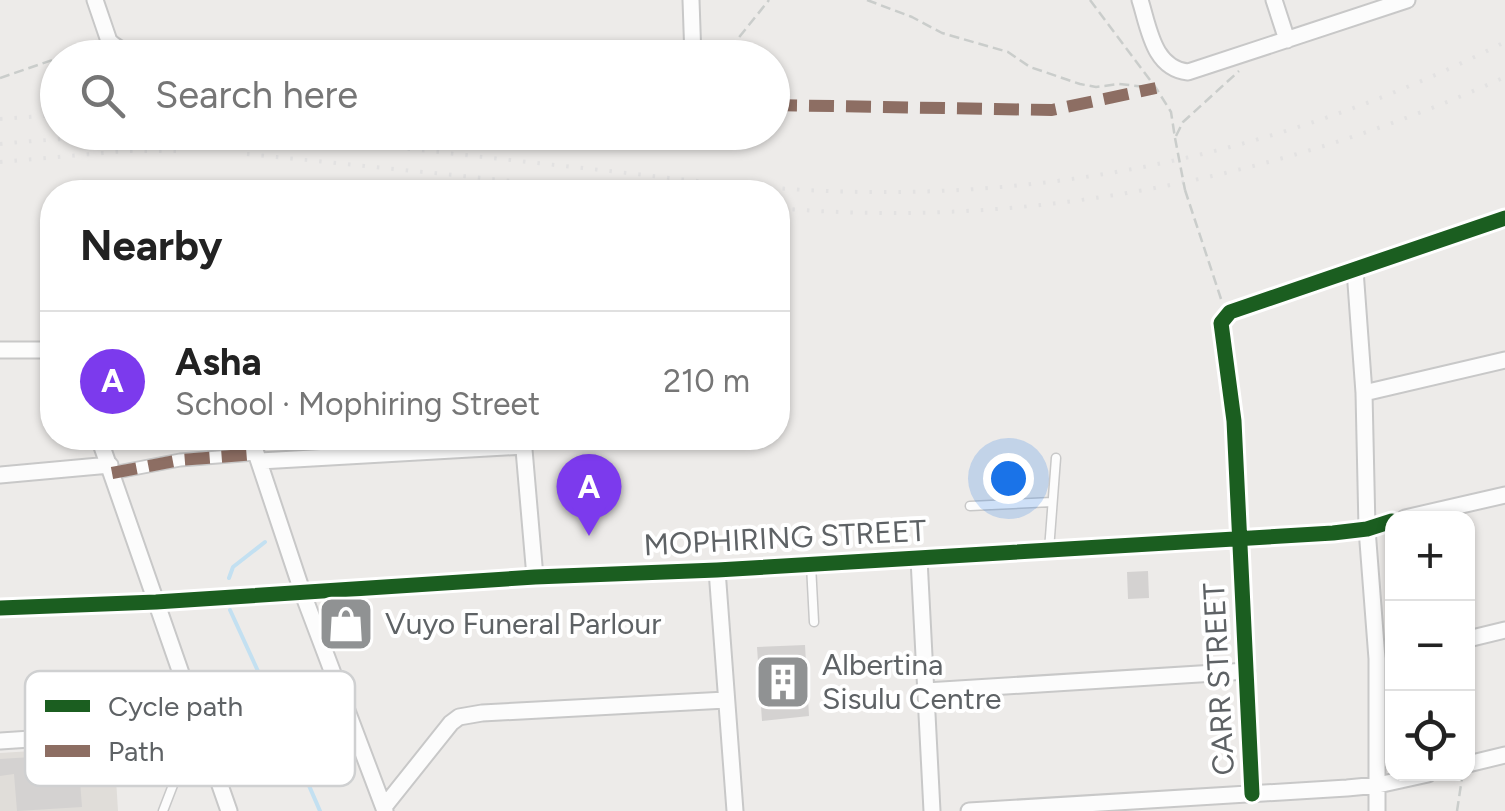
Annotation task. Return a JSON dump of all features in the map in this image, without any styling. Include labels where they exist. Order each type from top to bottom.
[{"type":"street","points":[[95,0],[108,40]]},
{"type":"street","points":[[691,0],[692,40]]},
{"type":"street","points":[[1140,0],[1157,52],[1167,64],[1188,72],[1407,0]]},
{"type":"street","points":[[1274,0],[1287,40]]},
{"type":"street","points":[[1224,318],[1505,218]]},
{"type":"street","points":[[1355,270],[1364,394],[1367,529],[1385,658],[1377,811]]},
{"type":"street","name":"CARR STREET","points":[[1224,318],[1234,421],[1252,794]]},
{"type":"street","points":[[0,350],[40,350]]},
{"type":"street","points":[[1364,394],[1505,360]]},
{"type":"street","points":[[104,450],[178,671]]},
{"type":"street","points":[[255,450],[332,671]]},
{"type":"street","points":[[0,474],[382,450]]},
{"type":"street","points":[[525,450],[534,577]]},
{"type":"street","points":[[1435,511],[1505,495]]},
{"type":"street","name":"MOPHIRING STREET","points":[[0,608],[919,559],[1333,533],[1385,524]]},
{"type":"street","points":[[919,559],[932,811]]},
{"type":"street","points":[[717,570],[735,811]]},
{"type":"street","points":[[1475,637],[1505,630]]},
{"type":"street","points":[[926,691],[1247,671]]},
{"type":"street","points":[[384,809],[459,717],[726,700]]},
{"type":"street","points":[[355,732],[384,809]]},
{"type":"street","points":[[0,741],[25,739]]},
{"type":"street","points":[[1475,762],[1505,756]]},
{"type":"street","points":[[968,811],[1396,781]]},
{"type":"street","points":[[220,786],[230,811]]},
{"type":"lane","points":[[1049,550],[1056,458]]},
{"type":"lane","points":[[970,506],[1052,502]]},
{"type":"lane","points":[[812,565],[814,622]]},
{"type":"lane","points":[[163,811],[173,786]]},
{"type":"path","points":[[737,40],[769,0]]},
{"type":"path","points":[[867,0],[942,33],[1008,52],[1030,67],[1080,84],[1156,88]]},
{"type":"path","points":[[1090,0],[1171,112],[1188,198],[1224,318]]},
{"type":"path","points":[[1176,138],[1182,122],[1244,64],[1246,54]]},
{"type":"path","points":[[0,78],[40,64]]},
{"type":"path","points":[[1456,811],[1461,781]]},
{"type":"shaded area","points":[[25,751],[25,786],[116,786],[118,811],[0,811],[0,753]]},
{"type":"building","points":[[1148,571],[1149,598],[1128,599],[1127,572]]},
{"type":"building","name":"Albertina Sisulu Centre","points":[[805,645],[809,716],[762,721],[757,647]]},
{"type":"building","points":[[25,757],[25,786],[80,786],[82,807],[17,811],[14,774],[0,776],[0,759]]},
{"type":"waterway","points":[[229,578],[233,567],[265,542]]},
{"type":"waterway","points":[[230,610],[258,671]]},
{"type":"waterway","points":[[309,786],[320,811]]},
{"type":"railway","points":[[790,189],[949,191],[1031,184],[1194,156],[1274,135],[1352,108],[1505,42]]},
{"type":"railway","points":[[790,209],[870,213],[963,211],[1057,203],[1149,189],[1331,144],[1505,77]]},
{"type":"railway","points":[[0,119],[40,116]]},
{"type":"railway","points":[[0,144],[40,141]]},
{"type":"railway","points":[[413,150],[687,180]]},
{"type":"railway","points":[[0,162],[127,151],[177,151]]},
{"type":"railway","points":[[247,154],[502,180]]},
{"type":"marked path","points":[[790,105],[1052,110],[1156,88]]},
{"type":"marked path","points":[[112,473],[180,460],[257,454]]},
{"type":"cycle path","points":[[1252,794],[1234,421],[1221,323],[1230,312],[1505,218]]},
{"type":"cycle path","points":[[0,608],[1333,533],[1385,523]]},
{"type":"place","name":"Asha","points":[[589,536]]},
{"type":"place","name":"Vuyo Funeral Parlour","points":[[346,624]]},
{"type":"place","name":"Albertina Sisulu Centre","points":[[783,682]]}]
